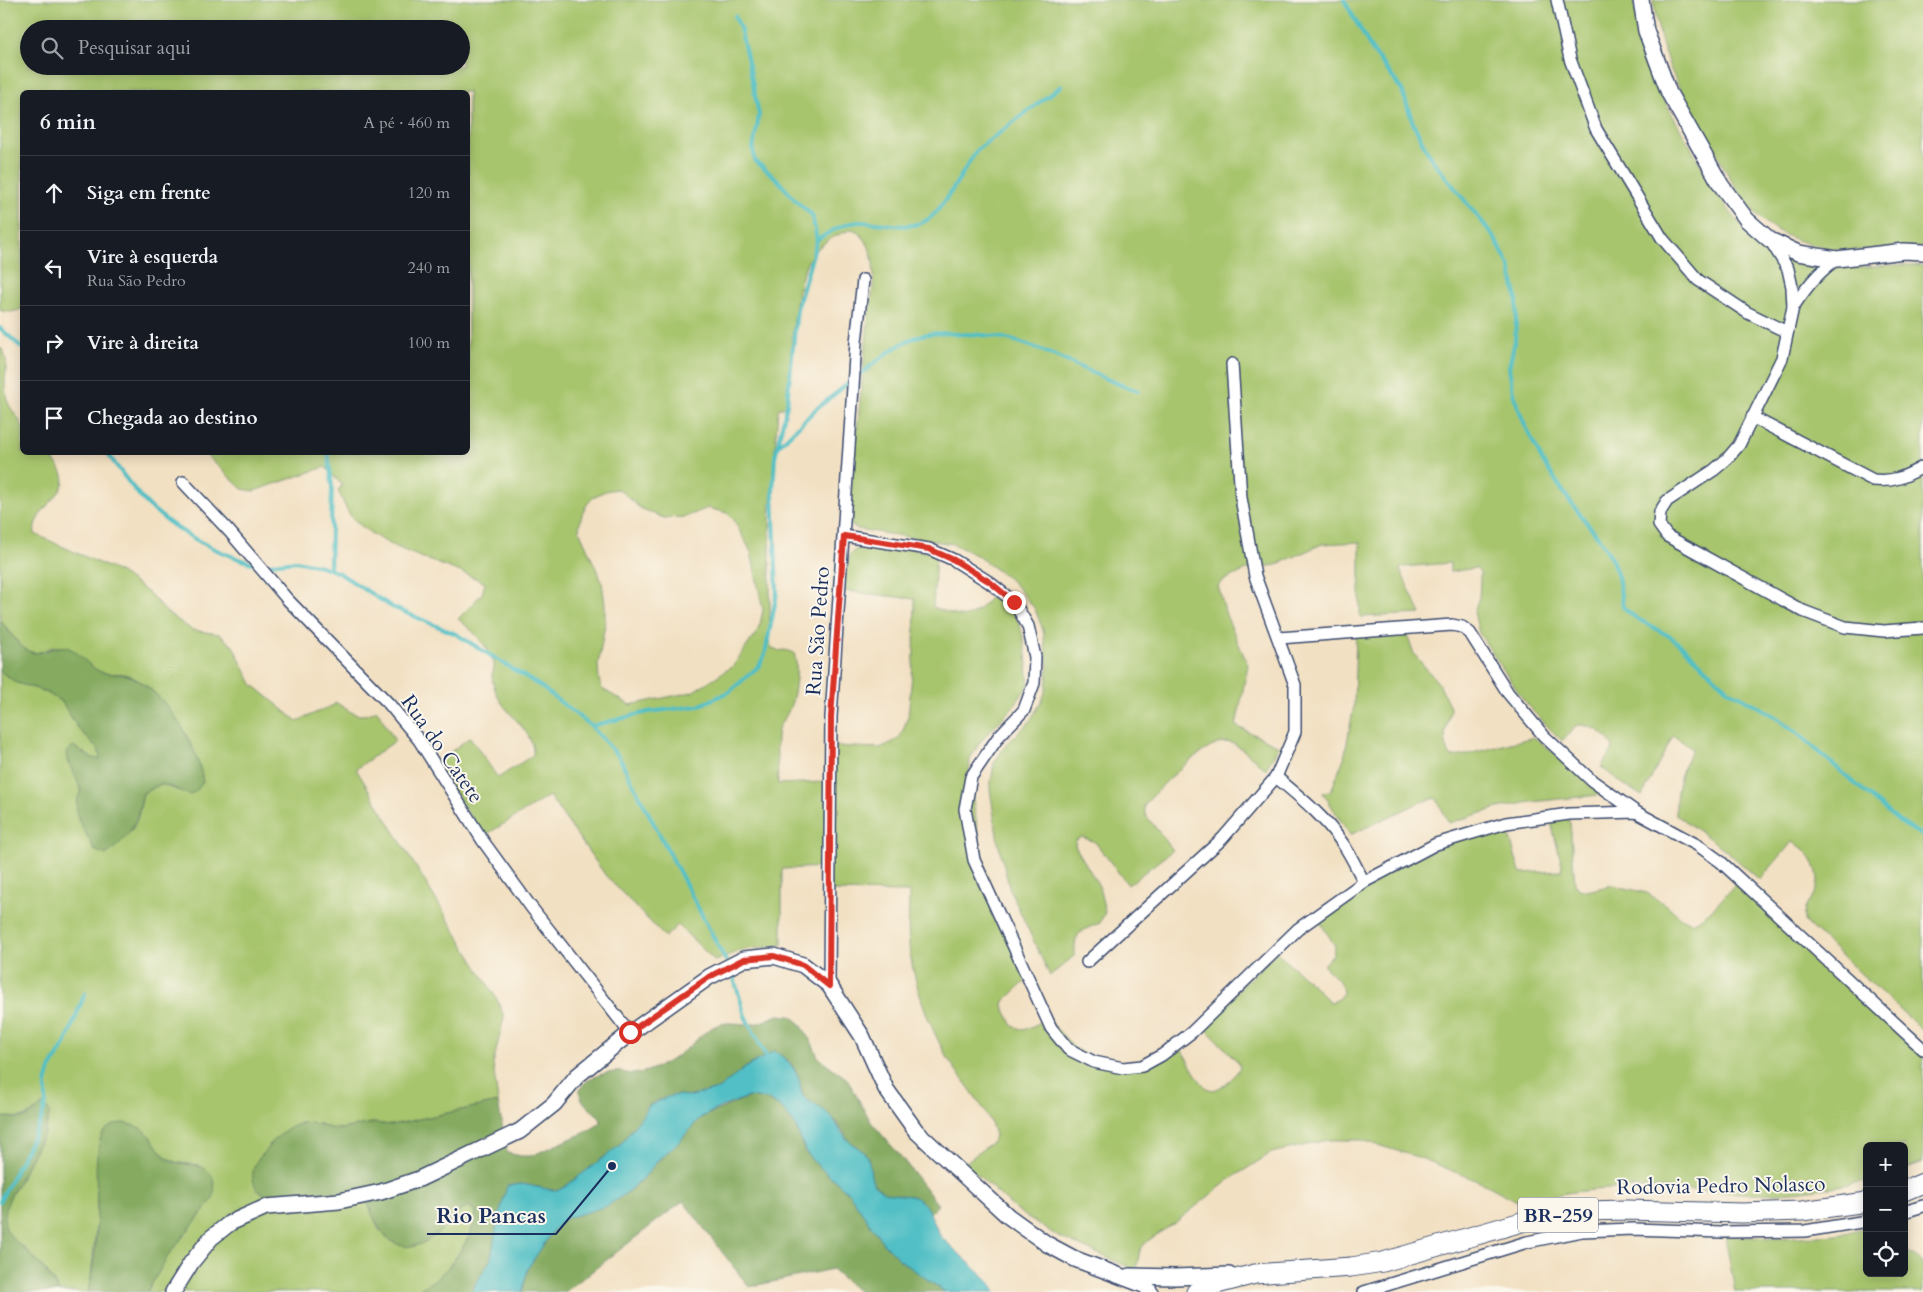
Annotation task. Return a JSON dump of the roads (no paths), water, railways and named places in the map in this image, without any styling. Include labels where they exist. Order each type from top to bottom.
[{"type":"highway","points":[[1908,1189],[1923,1183]]},
{"type":"highway","name":"Rodovia Pedro Nolasco","points":[[1196,1292],[1213,1285],[1255,1274],[1350,1267],[1383,1262],[1532,1219],[1586,1211],[1626,1210],[1742,1213],[1802,1211],[1863,1203]]},
{"type":"street","points":[[1557,0],[1570,59],[1596,129],[1662,238],[1698,280],[1748,313],[1787,332]]},
{"type":"street","points":[[1641,0],[1646,31],[1669,93],[1721,186],[1747,220],[1770,240],[1798,252],[1837,259],[1904,251],[1923,252]]},
{"type":"street","points":[[1770,240],[1788,270],[1792,287],[1793,307],[1782,358],[1739,445],[1714,470],[1667,501],[1660,512],[1660,525],[1667,536],[1803,611],[1846,627],[1884,631],[1923,628]]},
{"type":"street","points":[[1793,307],[1821,270],[1837,259]]},
{"type":"street","name":"Rua São Pedro","points":[[829,986],[831,717],[856,342],[863,280]]},
{"type":"street","points":[[1087,962],[1222,839],[1276,777],[1295,732],[1295,685],[1255,576],[1241,498],[1232,364]]},
{"type":"street","points":[[1752,417],[1872,480],[1900,479],[1923,467]]},
{"type":"street","name":"Rua do Catete","points":[[183,482],[229,531],[287,599],[389,704],[413,733],[482,841],[530,907],[630,1032]]},
{"type":"street","points":[[844,536],[929,549],[954,560],[990,582],[1014,602],[1028,626],[1035,657],[1034,683],[1024,710],[999,736],[971,777],[965,809],[974,860],[1051,1028],[1068,1049],[1094,1062],[1123,1068],[1142,1066],[1162,1055],[1192,1032],[1298,929],[1364,882],[1436,844],[1506,823],[1569,814],[1636,812]]},
{"type":"street","points":[[1279,638],[1452,625],[1462,627],[1470,633],[1508,693],[1544,736],[1591,780],[1636,812],[1699,846],[1721,862],[1923,1049]]},
{"type":"street","points":[[1276,777],[1326,822],[1344,845],[1364,882]]},
{"type":"street","points":[[173,1292],[191,1263],[211,1238],[230,1222],[266,1207],[339,1201],[381,1192],[419,1179],[520,1131],[554,1104],[578,1076],[630,1032],[709,977],[744,959],[774,956],[803,965],[829,986],[862,1036],[886,1089],[916,1131],[1008,1216],[1047,1244],[1075,1259],[1146,1286],[1150,1292]]},
{"type":"street","points":[[1908,1211],[1923,1206]]},
{"type":"street","points":[[1364,1292],[1527,1242],[1582,1231],[1632,1229],[1722,1232],[1805,1231],[1863,1222]]},
{"type":"street","points":[[1118,1275],[1175,1277],[1255,1274]]},
{"type":"water","points":[[774,1051],[783,1057],[793,1068],[804,1097],[829,1115],[852,1144],[865,1154],[869,1161],[872,1181],[878,1188],[888,1193],[911,1196],[921,1201],[928,1209],[941,1237],[989,1281],[996,1292],[945,1292],[900,1260],[883,1243],[849,1193],[812,1160],[805,1150],[795,1125],[783,1109],[767,1099],[748,1097],[721,1107],[700,1118],[678,1143],[659,1159],[646,1175],[625,1194],[607,1206],[564,1219],[552,1232],[528,1268],[522,1292],[471,1292],[491,1259],[497,1223],[507,1186],[522,1184],[557,1191],[620,1145],[647,1107],[667,1097],[677,1095],[692,1096],[718,1089],[745,1068]]},
{"type":"waterway","points":[[1344,0],[1372,50],[1402,90],[1413,123],[1430,157],[1494,237],[1510,267],[1517,300],[1515,340],[1509,367],[1513,393],[1524,423],[1543,462],[1611,557],[1618,577],[1623,607],[1636,618],[1671,637],[1726,688],[1774,716],[1795,731],[1898,821],[1923,836]]},
{"type":"waterway","points":[[591,726],[648,712],[698,706],[729,692],[759,666],[765,654],[777,593],[773,493],[775,457],[787,404],[797,309],[817,240],[812,215],[796,201],[776,178],[755,161],[753,149],[759,115],[740,28],[735,16]]},
{"type":"waterway","points":[[817,240],[837,228],[853,223],[867,222],[903,226],[927,220],[940,208],[978,149],[1061,86]]},
{"type":"waterway","points":[[0,328],[20,346]]},
{"type":"waterway","points":[[856,378],[892,350],[916,337],[937,333],[969,334],[997,337],[1038,349],[1138,391]]},
{"type":"waterway","points":[[777,447],[816,409],[850,382]]},
{"type":"waterway","points":[[108,455],[142,498],[166,520],[201,542],[226,554],[252,563]]},
{"type":"waterway","points":[[328,455],[332,486],[330,569]]},
{"type":"waterway","points":[[270,564],[296,561],[321,566],[339,573],[392,607],[456,634],[540,686],[591,726],[619,757],[726,961]]},
{"type":"waterway","points":[[733,975],[745,1016],[767,1058]]},
{"type":"waterway","points":[[0,1201],[40,1123],[46,1103],[46,1083],[50,1069],[66,1042],[85,993]]},
{"type":"place","name":"Rio Pancas","points":[[612,1166]]}]
